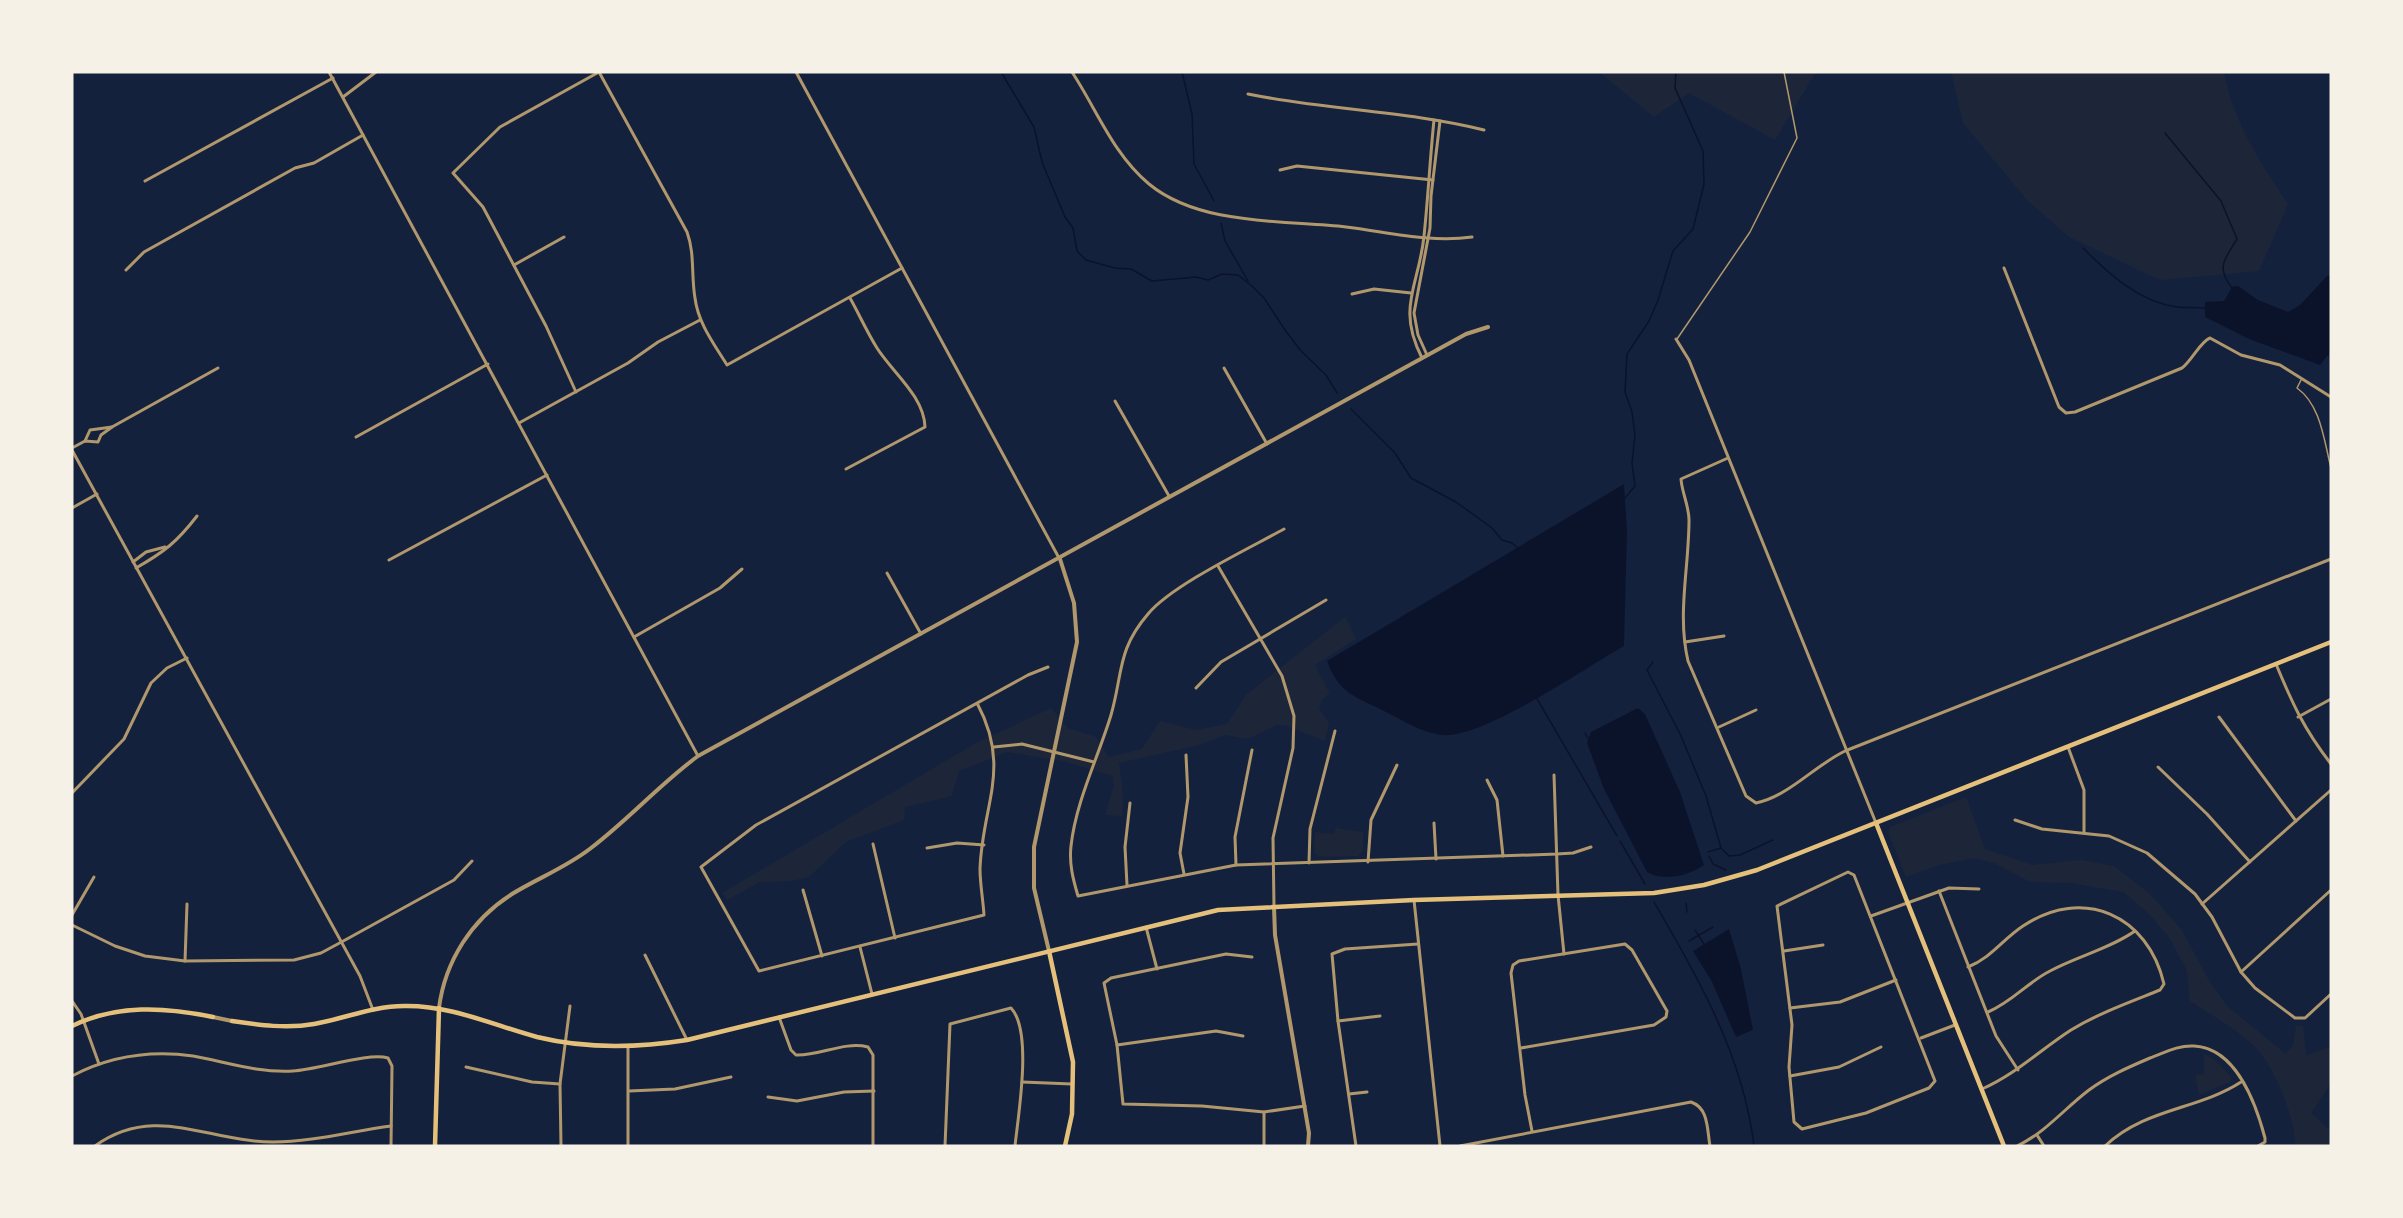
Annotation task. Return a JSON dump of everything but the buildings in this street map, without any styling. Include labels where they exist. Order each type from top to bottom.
[{"type":"main road","points":[[232,1021],[272,1027],[312,1025],[373,1010],[403,1006],[439,1008],[538,1037],[566,1042],[628,1047],[687,1040],[1218,910],[1414,900],[1654,893],[1704,885],[1757,870],[2331,642]]},
{"type":"main road","points":[[1876,823],[2004,1146]]},
{"type":"main road","points":[[1048,951],[1069,1040],[1074,1084],[1065,1146]]},
{"type":"main road","points":[[72,1026],[129,1009],[149,1008],[213,1017]]},
{"type":"main road","points":[[435,1146],[439,1008]]},
{"type":"street","points":[[329,72],[698,756]]},
{"type":"street","points":[[343,97],[376,72]]},
{"type":"street","points":[[576,392],[483,207],[453,173],[500,128],[599,72],[687,232],[694,261],[695,299],[700,320],[727,366],[902,268]]},
{"type":"street","points":[[796,72],[1060,559],[1074,603],[1077,642],[1034,847],[1034,888],[1048,951]]},
{"type":"street","points":[[1072,72],[1128,163],[1150,185],[1170,196],[1205,210],[1242,218],[1298,225],[1341,226],[1426,238],[1472,237]]},
{"type":"street","points":[[145,181],[333,78]]},
{"type":"street","points":[[1248,94],[1294,104],[1434,120],[1484,130]]},
{"type":"street","points":[[1422,358],[1410,327],[1411,293],[1426,238],[1427,180],[1434,120]]},
{"type":"street","points":[[1427,355],[1415,324],[1416,294],[1426,238],[1440,121]]},
{"type":"street","points":[[126,270],[144,252],[295,168],[314,163],[364,135]]},
{"type":"street","points":[[1280,170],[1297,166],[1432,180]]},
{"type":"street","points":[[514,265],[564,237]]},
{"type":"street","points":[[2004,268],[2059,406],[2066,413],[2075,412],[2173,372],[2189,362],[2204,341],[2210,338],[2241,355],[2280,365],[2308,382],[2326,397],[2331,398]]},
{"type":"street","points":[[1352,294],[1374,290],[1416,294]]},
{"type":"street","points":[[846,469],[925,427],[925,416],[900,376],[878,349],[850,298]]},
{"type":"street","points":[[519,423],[700,320]]},
{"type":"street","points":[[439,1008],[441,990],[454,956],[477,923],[489,911],[514,893],[588,851],[666,781],[698,756],[1060,559],[1427,355],[1466,334],[1488,327]]},
{"type":"street","points":[[1676,339],[1689,360],[1876,823]]},
{"type":"street","points":[[356,437],[488,364]]},
{"type":"street","points":[[218,368],[112,427],[98,441],[85,441],[72,449],[366,989],[373,1010]]},
{"type":"street","points":[[1224,368],[1267,444]]},
{"type":"street","points":[[1115,401],[1170,498]]},
{"type":"street","points":[[85,441],[90,430],[112,427]]},
{"type":"street","points":[[1728,458],[1681,479],[1689,512],[1684,642],[1688,661],[1719,727],[1746,795],[1756,803],[1769,800],[1822,762],[1845,751],[2331,559]]},
{"type":"street","points":[[390,560],[547,475]]},
{"type":"street","points":[[72,508],[97,494]]},
{"type":"street","points":[[136,568],[153,560],[178,540],[196,516]]},
{"type":"street","points":[[1284,529],[1169,596],[1149,612],[1130,638],[1120,662],[1111,713],[1073,829],[1070,850],[1071,873],[1078,896],[1236,865],[1557,854],[1573,853],[1591,847]]},
{"type":"street","points":[[133,562],[146,552],[167,547]]},
{"type":"street","points":[[1218,566],[1285,682],[1294,716],[1293,748],[1275,818],[1274,906],[1275,936],[1305,1106],[1309,1133],[1308,1146]]},
{"type":"street","points":[[634,637],[720,588],[742,569]]},
{"type":"street","points":[[887,573],[921,635]]},
{"type":"street","points":[[1196,688],[1221,662],[1326,600]]},
{"type":"street","points":[[1684,642],[1724,636]]},
{"type":"street","points":[[72,793],[124,739],[151,683],[167,668],[187,658]]},
{"type":"street","points":[[2276,664],[2298,717],[2331,764]]},
{"type":"street","points":[[977,703],[990,729],[994,747],[994,788],[980,868],[984,915],[759,971],[701,867],[756,825],[977,703],[1048,667]]},
{"type":"street","points":[[2298,717],[2331,699]]},
{"type":"street","points":[[1719,727],[1756,710]]},
{"type":"street","points":[[2219,717],[2295,821]]},
{"type":"street","points":[[1309,863],[1310,829],[1335,731]]},
{"type":"street","points":[[994,747],[1022,744],[1095,762]]},
{"type":"street","points":[[2068,747],[2084,790],[2084,833]]},
{"type":"street","points":[[1236,865],[1235,837],[1252,750]]},
{"type":"street","points":[[1184,874],[1180,853],[1188,797],[1186,755]]},
{"type":"street","points":[[1368,862],[1371,820],[1397,765]]},
{"type":"street","points":[[2158,767],[2207,814],[2250,862]]},
{"type":"street","points":[[1554,775],[1558,895],[1564,954]]},
{"type":"street","points":[[1488,780],[1497,800],[1503,856]]},
{"type":"street","points":[[2202,904],[2331,790]]},
{"type":"street","points":[[1127,885],[1125,848],[1130,803]]},
{"type":"street","points":[[2015,820],[2042,829],[2109,836],[2147,853],[2172,872],[2202,904],[2241,972],[2255,988],[2300,1020],[2331,994]]},
{"type":"street","points":[[1434,823],[1436,859]]},
{"type":"street","points":[[927,848],[957,843],[984,845]]},
{"type":"street","points":[[873,844],[895,938]]},
{"type":"street","points":[[72,925],[135,953],[185,962],[294,960],[321,953],[454,880],[472,861]]},
{"type":"street","points":[[1851,873],[1871,916],[1920,1038],[1935,1081],[1934,1085],[1846,1119],[1802,1129],[1797,1126],[1790,1077],[1792,1041],[1790,1008],[1777,906],[1851,873]]},
{"type":"street","points":[[72,915],[94,877]]},
{"type":"street","points":[[1871,916],[1939,891],[1959,887],[1979,889]]},
{"type":"street","points":[[803,890],[822,956]]},
{"type":"street","points":[[2241,972],[2331,890]]},
{"type":"street","points":[[1939,891],[1996,1036],[2018,1070]]},
{"type":"street","points":[[1414,900],[1440,1146]]},
{"type":"street","points":[[185,962],[187,904]]},
{"type":"street","points":[[1968,967],[1983,961],[2024,925],[2067,908],[2097,909],[2123,920],[2135,931],[2156,957],[2163,988],[2096,1016],[2073,1029],[2006,1079],[1981,1089]]},
{"type":"street","points":[[1146,927],[1157,969]]},
{"type":"street","points":[[1987,1012],[2011,1000],[2051,970],[2118,942],[2135,931]]},
{"type":"street","points":[[1356,1146],[1338,1021],[1332,954],[1345,949],[1418,944]]},
{"type":"street","points":[[1521,1048],[1654,1025],[1666,1017],[1665,1005],[1632,950],[1625,944],[1519,961],[1513,965],[1511,973],[1525,1095],[1532,1131]]},
{"type":"street","points":[[1784,951],[1823,945]]},
{"type":"street","points":[[860,947],[872,994]]},
{"type":"street","points":[[1252,957],[1226,954],[1111,978],[1104,983],[1105,999],[1117,1045],[1123,1104],[1202,1106],[1264,1112],[1305,1106]]},
{"type":"street","points":[[645,955],[687,1040]]},
{"type":"street","points":[[1790,1008],[1840,1002],[1896,980]]},
{"type":"street","points":[[72,1001],[83,1021],[99,1064]]},
{"type":"street","points":[[561,1146],[560,1084],[570,1006]]},
{"type":"street","points":[[945,1146],[950,1024],[1011,1008],[1015,1013],[1023,1050],[1015,1146]]},
{"type":"street","points":[[1338,1021],[1380,1016]]},
{"type":"street","points":[[213,1017],[232,1021]]},
{"type":"street","points":[[779,1017],[791,1050],[796,1054],[807,1055],[859,1045],[868,1047],[873,1055],[873,1146]]},
{"type":"street","points":[[1920,1038],[1955,1025]]},
{"type":"street","points":[[1117,1045],[1216,1031],[1243,1036]]},
{"type":"street","points":[[2017,1146],[2036,1134],[2088,1091],[2118,1072],[2182,1046],[2209,1049],[2227,1062],[2258,1113],[2265,1142],[2258,1146]]},
{"type":"street","points":[[628,1047],[628,1146]]},
{"type":"street","points":[[1790,1077],[1839,1067],[1881,1047]]},
{"type":"street","points":[[72,1076],[99,1064],[135,1054],[164,1053],[194,1056],[234,1066],[292,1071],[327,1067],[379,1055],[388,1058],[392,1066],[391,1146]]},
{"type":"street","points":[[466,1067],[532,1082],[560,1084]]},
{"type":"street","points":[[629,1091],[675,1089],[731,1077]]},
{"type":"street","points":[[1022,1082],[1074,1084]]},
{"type":"street","points":[[2105,1146],[2132,1126],[2157,1113],[2219,1094],[2241,1082]]},
{"type":"street","points":[[768,1096],[797,1101],[844,1092],[874,1091]]},
{"type":"street","points":[[1349,1094],[1367,1092]]},
{"type":"street","points":[[1460,1146],[1691,1102],[1699,1104],[1704,1112],[1710,1146]]},
{"type":"street","points":[[1264,1112],[1264,1146]]},
{"type":"street","points":[[95,1146],[127,1129],[155,1124],[272,1142],[315,1139],[391,1126]]},
{"type":"street","points":[[2036,1134],[2044,1146]]},
{"type":"lane","points":[[1676,339],[1750,232],[1797,138],[1784,72]]},
{"type":"lane","points":[[2302,378],[2297,388],[2308,397],[2315,409],[2331,468]]},
{"type":"shaded area","points":[[1599,72],[1816,72],[1775,140],[1689,93],[1654,117]]},
{"type":"shaded area","points":[[1951,72],[2224,72],[2234,107],[2249,141],[2288,204],[2259,271],[2160,280],[2069,237],[2027,200],[1963,123]]},
{"type":"shaded area","points":[[2328,275],[2331,277],[2331,351],[2320,365],[2249,339],[2205,317],[2205,302],[2224,301],[2232,287],[2238,286],[2258,300],[2288,312],[2300,305]]},
{"type":"shaded area","points":[[1624,484],[1627,531],[1624,646],[1562,684],[1490,723],[1450,735],[1432,733],[1414,727],[1348,692],[1336,680],[1327,661]]},
{"type":"shaded area","points":[[1345,617],[1356,639],[1315,665],[1330,694],[1322,699],[1319,709],[1329,723],[1325,741],[1284,725],[1276,725],[1248,739],[1225,735],[1199,745],[1119,763],[1123,793],[1122,816],[1105,815],[1114,786],[1113,776],[1063,761],[1007,752],[959,771],[952,796],[905,807],[904,820],[846,842],[809,877],[792,881],[760,882],[727,900],[722,893],[976,743],[1051,708],[1068,728],[1096,737],[1109,757],[1142,749],[1160,721],[1196,730],[1227,724],[1246,695]]},
{"type":"shaded area","points":[[1638,708],[1645,714],[1680,792],[1704,865],[1683,875],[1661,877],[1647,872],[1604,789],[1587,743],[1591,732]]},
{"type":"shaded area","points":[[1966,797],[1985,849],[2032,865],[2081,860],[2114,866],[2150,894],[2181,929],[2210,982],[2227,1006],[2286,1054],[2293,1045],[2296,1026],[2303,1026],[2306,1056],[2331,1046],[2331,1083],[2311,1113],[2331,1131],[2331,1146],[2295,1146],[2288,1108],[2270,1067],[2255,1047],[2240,1034],[2190,1001],[2187,971],[2169,937],[2148,913],[2123,892],[2071,883],[2030,882],[1994,863],[1974,858],[1939,865],[1906,877],[1888,832],[1890,827]]},
{"type":"shaded area","points":[[1336,828],[1363,832],[1363,851],[1358,856],[1318,857],[1314,852],[1315,832],[1334,834]]},
{"type":"shaded area","points":[[1729,929],[1741,969],[1753,1030],[1736,1037],[1712,982],[1693,951]]},
{"type":"shaded area","points":[[2204,1054],[2214,1059],[2231,1077],[2230,1082],[2199,1095],[2195,1075],[2204,1074]]},
{"type":"waterway","points":[[1001,72],[1034,127],[1042,162],[1065,217],[1073,228],[1077,251],[1086,260],[1115,268],[1131,269],[1152,281],[1196,277],[1208,280],[1222,274],[1238,275],[1264,298],[1301,351],[1326,375],[1337,393]]},
{"type":"waterway","points":[[1182,72],[1192,114],[1194,164],[1214,201]]},
{"type":"waterway","points":[[1624,499],[1635,486],[1632,463],[1635,435],[1632,412],[1625,392],[1627,354],[1649,321],[1673,251],[1693,229],[1704,184],[1703,151],[1675,88],[1676,72]]},
{"type":"waterway","points":[[2165,133],[2221,201],[2237,239],[2225,258],[2223,269],[2232,288]]},
{"type":"waterway","points":[[1221,223],[1225,241],[1248,281]]},
{"type":"waterway","points":[[2083,248],[2114,277],[2137,293],[2163,304],[2205,308]]},
{"type":"waterway","points":[[2327,354],[2331,357]]},
{"type":"waterway","points":[[1351,409],[1395,453],[1411,478],[1456,502],[1492,528],[1502,540],[1518,548]]},
{"type":"waterway","points":[[1653,662],[1647,670],[1681,736],[1706,796],[1721,848]]},
{"type":"waterway","points":[[1536,697],[1617,836]]},
{"type":"waterway","points":[[1585,733],[1589,740]]},
{"type":"waterway","points":[[1708,852],[1721,848],[1729,856],[1740,855],[1773,840]]},
{"type":"waterway","points":[[1620,841],[1645,884]]},
{"type":"waterway","points":[[1709,856],[1713,864],[1726,870]]},
{"type":"waterway","points":[[1654,902],[1703,989],[1717,1019],[1740,1080],[1754,1146]]},
{"type":"waterway","points":[[1686,903],[1687,912]]},
{"type":"waterway","points":[[1689,941],[1713,927]]},
{"type":"waterway","points":[[1695,930],[1704,944]]}]
